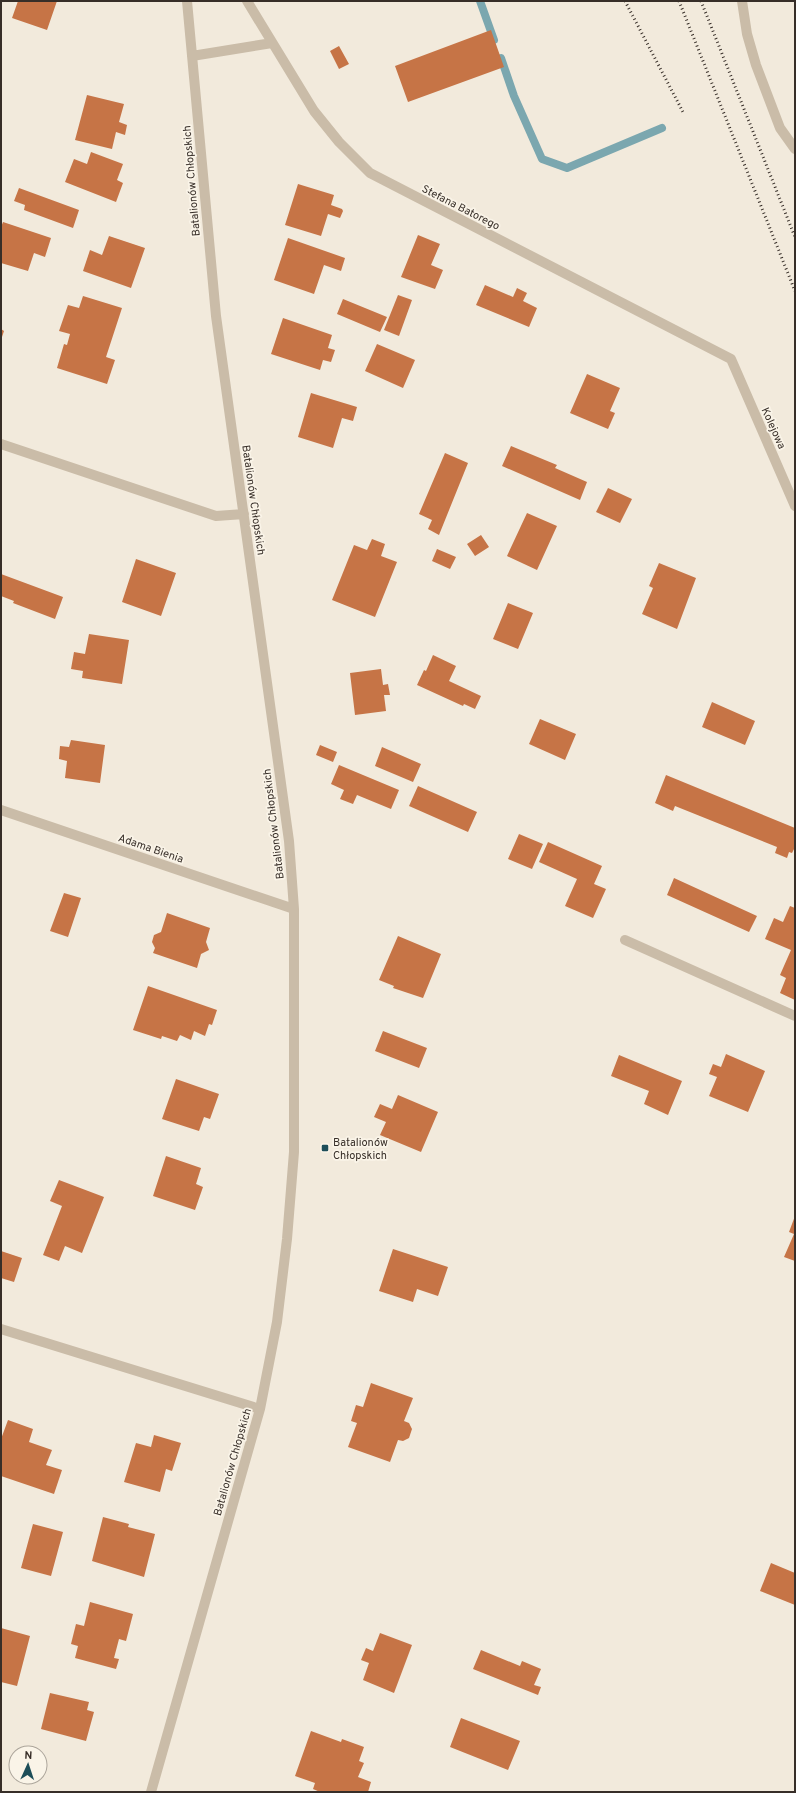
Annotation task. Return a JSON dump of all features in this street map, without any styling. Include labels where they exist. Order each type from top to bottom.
[{"type":"street","name":"Batalionów Chłopskich","points":[[151,1792],[260,1409],[278,1314],[287,1240],[294,1152],[294,909],[289,841],[216,316],[203,191],[187,1]]},
{"type":"street","name":"Stefana Batorego","points":[[248,1],[314,111],[339,142],[370,173],[731,359]]},
{"type":"street","points":[[742,1],[747,34],[756,65],[780,128],[795,149]]},
{"type":"street","points":[[192,56],[272,43]]},
{"type":"street","name":"Kolejowa","points":[[731,359],[795,506]]},
{"type":"street","points":[[1,444],[216,516],[244,514]]},
{"type":"street","name":"Adama Bienia","points":[[1,810],[294,909]]},
{"type":"street","points":[[625,940],[795,1016]]},
{"type":"street","points":[[1,1329],[260,1409]]},
{"type":"building","points":[[18,1],[57,1],[47,30],[12,18]]},
{"type":"building","points":[[491,30],[504,67],[408,102],[395,66]]},
{"type":"building","points":[[339,46],[349,64],[339,69],[330,51]]},
{"type":"building","points":[[87,95],[124,104],[119,122],[127,125],[125,135],[116,132],[112,149],[75,140]]},
{"type":"building","points":[[91,152],[123,164],[117,180],[123,183],[116,202],[65,182],[74,159],[87,164]]},
{"type":"building","points":[[298,184],[334,195],[331,205],[342,209],[343,211],[340,218],[328,214],[321,236],[285,225]]},
{"type":"building","points":[[19,188],[79,210],[73,228],[24,210],[25,205],[14,201]]},
{"type":"building","points":[[3,222],[51,238],[45,257],[34,253],[28,271],[1,263],[1,227]]},
{"type":"building","points":[[418,235],[440,244],[431,265],[443,270],[435,289],[401,277]]},
{"type":"building","points":[[109,236],[145,248],[131,288],[83,271],[90,250],[102,255]]},
{"type":"building","points":[[288,238],[345,258],[341,271],[324,265],[314,294],[274,280]]},
{"type":"building","points":[[485,285],[513,297],[517,288],[527,293],[523,301],[537,308],[529,327],[476,305]]},
{"type":"building","points":[[398,295],[412,300],[399,336],[384,330]]},
{"type":"building","points":[[83,296],[122,308],[106,357],[115,360],[107,384],[57,368],[64,344],[67,345],[70,334],[59,331],[68,305],[79,308]]},
{"type":"building","points":[[343,299],[387,317],[380,332],[337,314]]},
{"type":"building","points":[[283,318],[332,335],[328,348],[335,350],[331,362],[323,360],[320,370],[271,354]]},
{"type":"building","points":[[1,329],[4,331],[1,340]]},
{"type":"building","points":[[377,344],[415,360],[403,388],[365,371]]},
{"type":"building","points":[[587,374],[620,388],[610,411],[615,413],[608,429],[570,413]]},
{"type":"building","points":[[311,393],[357,407],[353,421],[342,418],[333,448],[298,437]]},
{"type":"building","points":[[511,446],[557,465],[555,468],[587,482],[580,500],[502,466]]},
{"type":"building","points":[[445,453],[468,463],[439,535],[428,529],[432,520],[419,514]]},
{"type":"building","points":[[608,488],[632,499],[620,523],[596,512]]},
{"type":"building","points":[[527,513],[557,526],[537,570],[507,556]]},
{"type":"building","points":[[481,535],[489,547],[475,556],[467,544]]},
{"type":"building","points":[[372,539],[385,544],[381,556],[397,562],[375,617],[332,600],[354,545],[367,550]]},
{"type":"building","points":[[437,549],[456,557],[450,569],[432,561]]},
{"type":"building","points":[[136,559],[176,573],[161,616],[122,602]]},
{"type":"building","points":[[659,563],[696,578],[677,629],[642,614],[653,588],[649,586]]},
{"type":"building","points":[[1,574],[63,597],[55,619],[13,603],[14,601],[1,596]]},
{"type":"building","points":[[508,603],[533,613],[518,649],[493,639]]},
{"type":"building","points":[[89,634],[129,640],[122,684],[82,678],[83,671],[71,669],[74,652],[85,654]]},
{"type":"building","points":[[433,655],[456,666],[449,681],[481,696],[475,709],[464,704],[463,706],[417,685],[424,670],[426,671]]},
{"type":"building","points":[[381,669],[383,685],[388,684],[390,695],[384,695],[386,711],[355,715],[350,673]]},
{"type":"building","points":[[712,702],[755,721],[745,745],[702,727]]},
{"type":"building","points":[[540,719],[576,734],[565,760],[529,744]]},
{"type":"building","points":[[71,740],[105,745],[100,783],[65,778],[67,761],[59,759],[60,746],[69,747]]},
{"type":"building","points":[[320,745],[337,752],[333,762],[316,755]]},
{"type":"building","points":[[382,747],[421,764],[413,782],[375,766]]},
{"type":"building","points":[[339,765],[399,790],[391,809],[357,795],[353,804],[340,799],[344,790],[331,784]]},
{"type":"building","points":[[666,775],[795,828],[795,847],[792,853],[789,852],[787,858],[775,853],[777,847],[675,806],[673,811],[655,803]]},
{"type":"building","points":[[418,786],[477,812],[468,832],[409,806]]},
{"type":"building","points":[[519,834],[543,844],[532,869],[508,859]]},
{"type":"building","points":[[548,842],[602,866],[594,884],[606,889],[593,918],[565,906],[577,879],[539,862]]},
{"type":"building","points":[[674,878],[757,916],[749,932],[667,895]]},
{"type":"building","points":[[64,893],[81,898],[68,937],[50,931]]},
{"type":"building","points":[[790,906],[795,908],[795,1000],[780,993],[786,978],[780,975],[791,950],[765,939],[774,918],[783,922]]},
{"type":"building","points":[[167,913],[210,928],[206,942],[209,950],[201,954],[197,968],[153,953],[155,948],[152,942],[154,935],[161,932]]},
{"type":"building","points":[[398,936],[441,954],[423,998],[393,988],[394,986],[379,980]]},
{"type":"building","points":[[148,986],[217,1010],[212,1025],[209,1024],[205,1036],[194,1031],[191,1040],[180,1035],[177,1041],[162,1036],[161,1039],[133,1030]]},
{"type":"building","points":[[383,1031],[427,1048],[419,1068],[375,1051]]},
{"type":"building","points":[[726,1054],[765,1071],[748,1112],[709,1096],[717,1077],[709,1074],[713,1064],[721,1067]]},
{"type":"building","points":[[619,1055],[682,1081],[668,1115],[644,1104],[649,1091],[611,1076]]},
{"type":"building","points":[[176,1079],[219,1094],[210,1119],[204,1117],[199,1131],[162,1119]]},
{"type":"building","points":[[398,1095],[438,1112],[421,1152],[380,1135],[386,1122],[374,1117],[380,1104],[392,1109]]},
{"type":"building","points":[[166,1156],[201,1168],[196,1184],[203,1187],[195,1210],[153,1196]]},
{"type":"building","points":[[59,1180],[104,1197],[82,1253],[65,1246],[59,1261],[43,1255],[62,1206],[50,1201]]},
{"type":"building","points":[[795,1216],[795,1261],[784,1257],[794,1234],[789,1232]]},
{"type":"building","points":[[393,1249],[448,1267],[438,1296],[417,1289],[413,1302],[379,1291]]},
{"type":"building","points":[[1,1251],[22,1258],[14,1282],[1,1278]]},
{"type":"building","points":[[371,1383],[413,1398],[404,1421],[409,1423],[412,1429],[409,1438],[403,1441],[398,1440],[390,1462],[348,1447],[357,1423],[351,1421],[356,1405],[363,1407]]},
{"type":"building","points":[[8,1420],[33,1429],[29,1442],[52,1450],[46,1465],[62,1470],[54,1494],[1,1476],[1,1439]]},
{"type":"building","points":[[154,1435],[181,1443],[172,1471],[166,1469],[160,1492],[124,1482],[136,1443],[151,1447]]},
{"type":"building","points":[[103,1517],[129,1524],[128,1527],[155,1534],[144,1577],[92,1561]]},
{"type":"building","points":[[33,1524],[63,1532],[51,1576],[21,1568]]},
{"type":"building","points":[[771,1563],[795,1573],[795,1605],[760,1591]]},
{"type":"building","points":[[90,1602],[133,1614],[126,1641],[119,1639],[114,1658],[119,1659],[116,1669],[75,1658],[78,1646],[71,1644],[76,1624],[84,1626]]},
{"type":"building","points":[[1,1628],[30,1636],[17,1686],[1,1682]]},
{"type":"building","points":[[380,1633],[412,1645],[394,1693],[363,1680],[369,1663],[361,1660],[366,1648],[373,1651]]},
{"type":"building","points":[[481,1650],[520,1666],[522,1661],[541,1669],[534,1685],[541,1687],[538,1695],[473,1669]]},
{"type":"building","points":[[50,1693],[89,1702],[87,1710],[94,1712],[86,1741],[41,1729]]},
{"type":"building","points":[[461,1718],[520,1741],[508,1770],[450,1747]]},
{"type":"building","points":[[311,1731],[341,1742],[342,1739],[364,1747],[359,1761],[364,1763],[358,1777],[371,1782],[368,1792],[320,1792],[313,1789],[315,1783],[295,1776]]},
{"type":"waterway","points":[[480,1],[494,40]]},
{"type":"waterway","points":[[501,58],[514,96],[542,159],[567,168],[662,128]]},
{"type":"railway","points":[[625,1],[683,112]]},
{"type":"railway","points":[[679,1],[795,291]]},
{"type":"railway","points":[[701,1],[795,237]]},
{"type":"place","name":"Batalionów Chłopskich","points":[[325,1148]]}]
